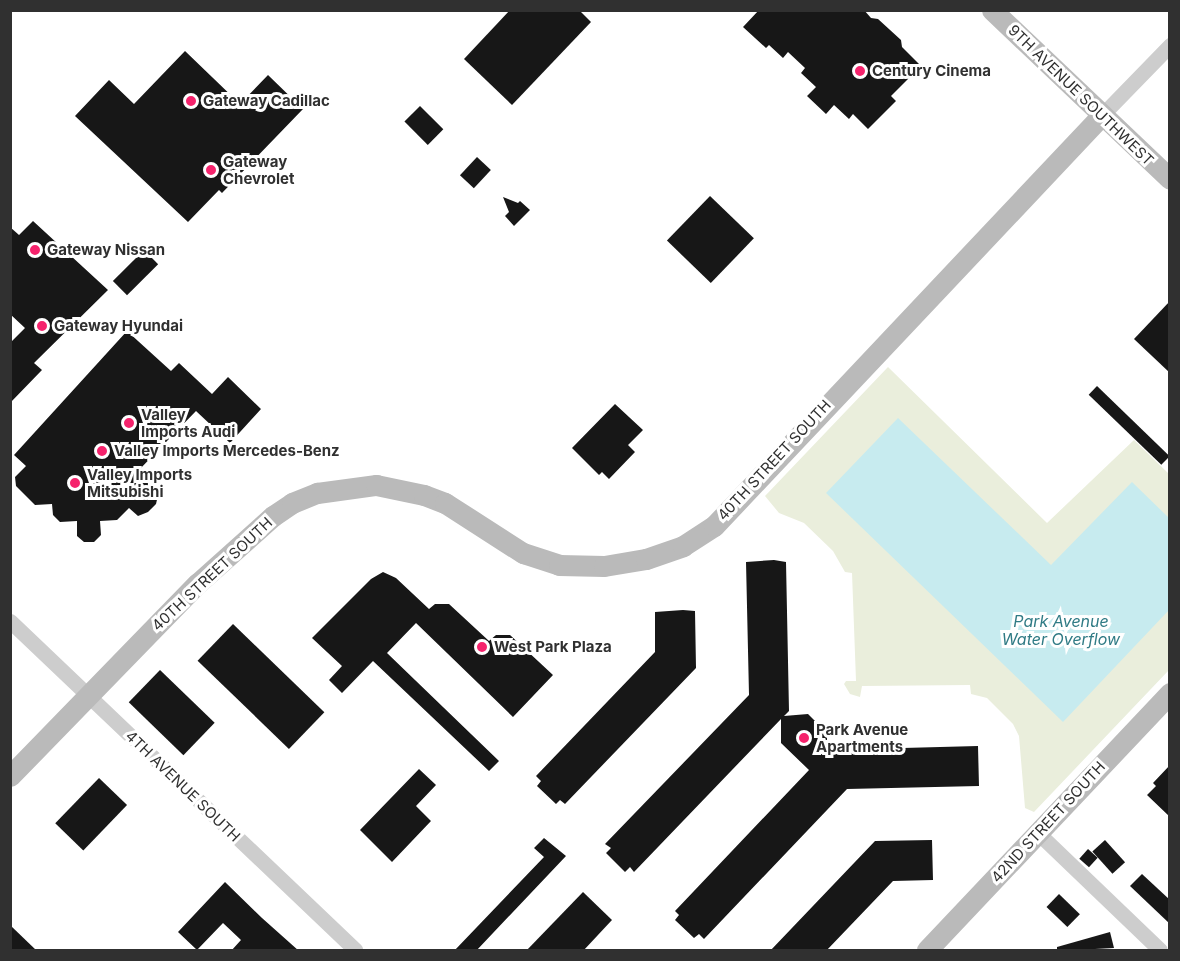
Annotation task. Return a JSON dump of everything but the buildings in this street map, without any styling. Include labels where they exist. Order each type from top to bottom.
[{"type":"street","name":"9TH AVENUE SOUTHWEST","points":[[992,10],[1170,179]]},
{"type":"street","name":"40TH STREET SOUTH","points":[[10,776],[198,583],[273,516],[292,503],[317,493],[376,485],[424,495],[445,503],[523,553],[559,565],[604,566],[646,559],[683,546],[714,526],[1170,45]]},
{"type":"street","name":"4TH AVENUE SOUTH","points":[[10,621],[352,950]]},
{"type":"street","name":"42ND STREET SOUTH","points":[[927,951],[1170,693]]},
{"type":"street","points":[[1038,833],[1160,951]]},
{"type":"green space","points":[[888,367],[1047,523],[1134,440],[1169,474],[1169,670],[1034,812],[1025,808],[1019,736],[1013,724],[987,698],[971,694],[970,685],[862,686],[860,697],[850,694],[844,684],[846,681],[856,681],[852,573],[845,572],[833,551],[804,523],[779,513],[765,496]]},
{"type":"water","name":"Park Avenue Water Overflow","points":[[898,418],[1051,565],[1132,482],[1169,518],[1169,610],[1063,722],[826,493]]},
{"type":"place","name":"Century Cinema","points":[[860,71]]},
{"type":"place","name":"Gateway Cadillac","points":[[191,101]]},
{"type":"place","name":"Gateway Chevrolet","points":[[211,170]]},
{"type":"place","name":"Gateway Nissan","points":[[35,250]]},
{"type":"place","name":"Gateway Hyundai","points":[[42,326]]},
{"type":"place","name":"Valley Imports Audi","points":[[129,423]]},
{"type":"place","name":"Valley Imports Mercedes-Benz","points":[[102,451]]},
{"type":"place","name":"Valley Imports Mitsubishi","points":[[75,483]]},
{"type":"place","name":"West Park Plaza","points":[[482,647]]},
{"type":"place","name":"Park Avenue Apartments","points":[[804,738]]}]
